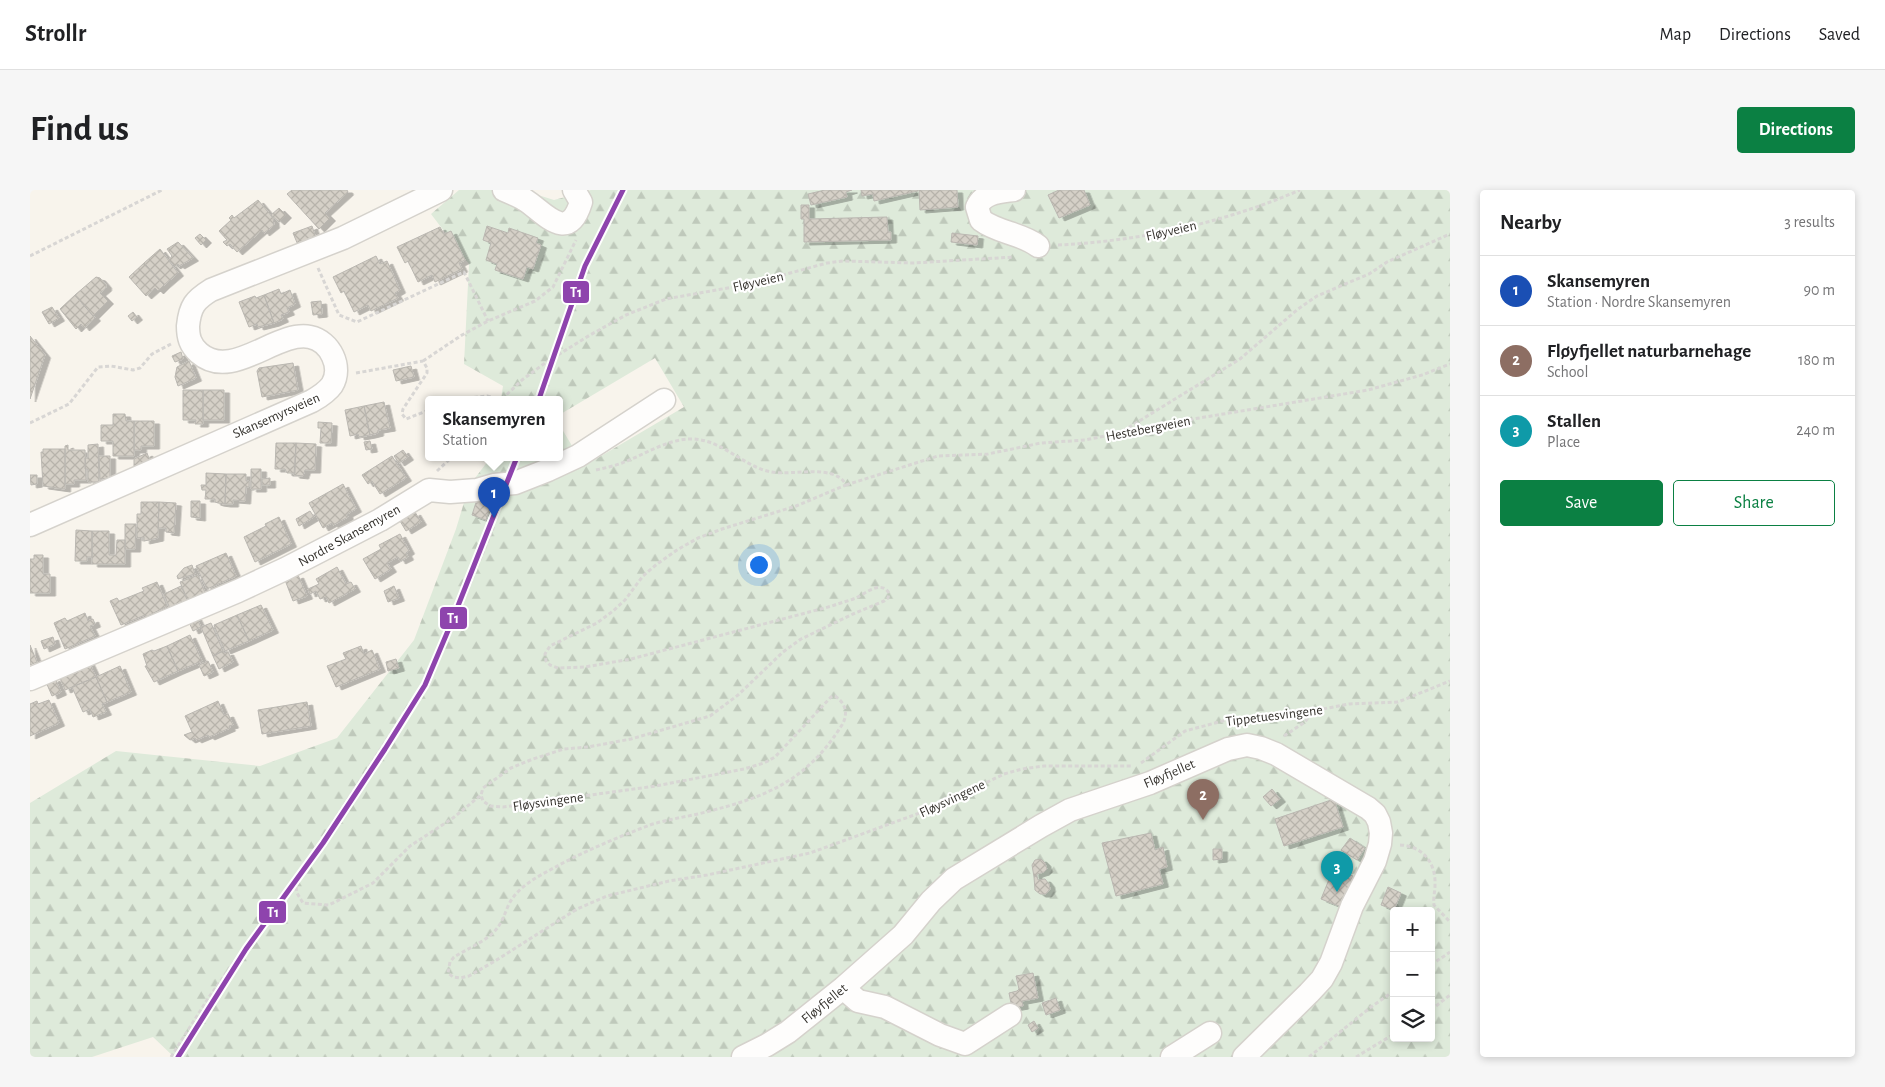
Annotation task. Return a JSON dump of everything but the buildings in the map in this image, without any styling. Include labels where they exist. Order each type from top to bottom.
[{"type":"street","points":[[335,378],[335,359],[324,344],[310,337],[292,338],[246,357],[225,363],[203,357],[194,349],[188,336],[189,315],[198,298],[211,290],[343,238],[441,190]]},
{"type":"street","points":[[504,190],[525,200],[551,221],[558,223],[568,222],[579,209],[581,202],[574,190]]},
{"type":"street","points":[[1014,190],[992,193],[984,197],[977,207],[981,220],[995,228],[1024,237],[1038,246]]},
{"type":"street","name":"Skansemyrsveien","points":[[30,525],[312,401],[326,392],[335,378]]},
{"type":"street","name":"Nordre Skansemyren","points":[[30,679],[285,570],[380,520],[429,490],[450,492],[515,483],[578,456],[664,400]]},
{"type":"street","name":"Fløyfjellet","points":[[743,1057],[788,1032],[843,988],[903,935],[941,890],[954,880],[1048,822],[1078,807],[1150,782],[1228,748],[1247,745],[1276,754],[1375,814],[1381,833],[1375,861],[1352,906],[1331,963],[1322,980],[1244,1057]]},
{"type":"street","points":[[843,988],[858,1000],[885,1007],[940,1035],[965,1044],[1010,1015]]},
{"type":"street","points":[[1172,1057],[1210,1033]]},
{"type":"path","points":[[30,256],[162,190]]},
{"type":"path","name":"Fløyveien","points":[[504,396],[537,369],[590,335],[626,315],[666,299],[750,284],[843,261],[913,263],[1029,256],[1036,251],[1038,246],[1099,243],[1168,231],[1220,218],[1300,190]]},
{"type":"path","points":[[335,378],[423,360],[488,321],[535,301],[553,287],[578,233]]},
{"type":"path","points":[[1121,433],[1240,359],[1298,309],[1317,296],[1369,274],[1387,262],[1450,234]]},
{"type":"path","points":[[318,267],[339,315],[357,322],[464,272],[488,321]]},
{"type":"path","points":[[30,423],[69,404],[98,366],[133,370],[140,368],[152,354],[188,336]]},
{"type":"path","points":[[423,360],[428,368],[427,373],[403,409],[402,414],[406,419],[425,412]]},
{"type":"path","name":"Hestebergveien","points":[[846,485],[938,456],[988,454],[1041,443],[1084,440],[1368,390],[1422,375],[1450,364]]},
{"type":"path","points":[[291,883],[296,886],[296,893],[303,903],[328,905],[373,883],[410,846],[453,818],[482,795],[483,788],[511,768],[564,749],[631,740],[710,716],[738,695],[783,652],[801,639],[853,614],[884,602],[888,598],[889,593],[887,589],[881,587],[873,588],[856,598],[832,606],[631,659],[570,668],[558,668],[550,665],[546,661],[545,654],[550,646],[597,623],[625,600],[643,576],[677,550],[698,538],[796,506],[846,485],[838,476],[828,472],[787,474],[770,472],[752,465],[718,445],[690,439],[676,441],[622,463],[589,472]]},
{"type":"path","points":[[172,1057],[209,997],[291,883],[371,765],[422,684],[428,686],[494,526]]},
{"type":"path","name":"Tippetuesvingene","points":[[1137,766],[1185,730],[1234,718],[1280,716],[1350,704],[1398,702],[1450,680]]},
{"type":"path","name":"Fløysvingene","points":[[482,795],[483,801],[490,806],[527,805],[656,786],[744,769],[764,763],[775,756],[830,697],[835,696],[841,700],[846,713],[844,721],[834,738],[816,759],[799,774],[766,794],[644,828],[574,857],[531,881],[510,902],[503,921],[492,934],[454,957],[450,962],[448,973],[453,977],[460,978],[469,976],[495,961],[577,909],[607,896],[669,880],[707,875],[810,853],[936,807],[986,782],[1022,769],[1044,766],[1146,767]]},
{"type":"path","points":[[1276,754],[1277,745],[1281,739],[1305,722],[1313,711]]},
{"type":"path","points":[[1380,844],[1408,845],[1420,849],[1434,870],[1434,906],[1450,922]]},
{"type":"path","points":[[1435,962],[1450,952]]},
{"type":"path","points":[[1309,1057],[1390,994]]},
{"type":"path","points":[[1435,1007],[1450,995]]},
{"type":"path","points":[[1356,1057],[1390,1036]]},
{"type":"green space","points":[[459,190],[522,190],[554,200],[591,190],[1450,190],[1450,1057],[174,1057],[153,1037],[92,1057],[30,1057],[30,803],[116,751],[260,766],[337,738],[414,640],[456,529],[469,486],[488,461],[563,461],[563,431],[584,466],[684,407],[655,358],[563,413],[563,396],[501,396],[503,386],[464,364],[469,264],[431,214]]},
{"type":"transit line","name":"T1","points":[[540,396],[585,266],[623,190]]},
{"type":"transit line","name":"T1","points":[[178,1057],[246,949],[323,843],[425,685],[515,461]]},
{"type":"place","name":"Skansemyren","points":[[494,518]]},
{"type":"place","name":"Fløyfjellet naturbarnehage","points":[[1203,820]]},
{"type":"place","name":"Stallen","points":[[1337,892]]}]
